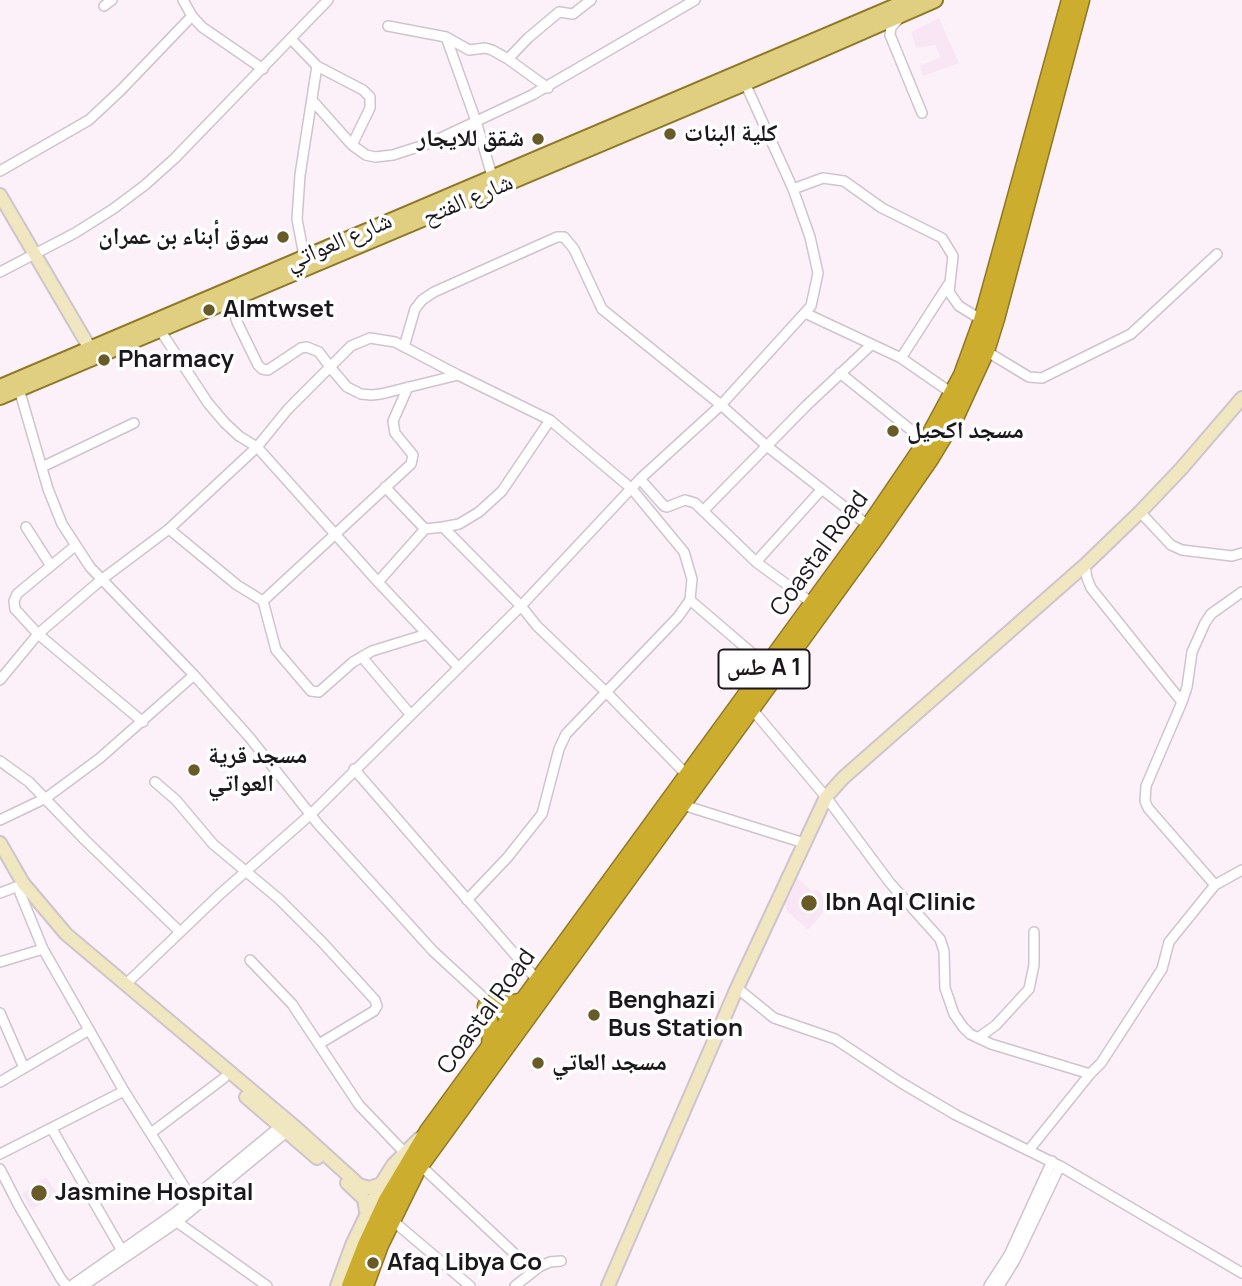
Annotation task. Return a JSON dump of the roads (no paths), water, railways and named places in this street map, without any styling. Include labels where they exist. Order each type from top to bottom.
[{"type":"highway","points":[[1060,0],[1063,26]]},
{"type":"highway","name":"Coastal Road","points":[[351,1286],[387,1200],[428,1131],[869,526],[926,442],[953,394],[982,320],[1070,0]]},
{"type":"highway","name":"Coastal Road","points":[[365,1286],[380,1245],[420,1165],[683,805],[930,459],[956,416],[986,351],[1081,0]]},
{"type":"highway","points":[[490,1047],[491,1029],[486,1002],[504,1005],[523,1001]]},
{"type":"highway","points":[[372,1286],[380,1245]]},
{"type":"main road","name":"شارع العواتي","points":[[0,387],[93,352],[229,295],[304,256],[492,176],[599,138],[819,44],[910,0]]},
{"type":"main road","name":"شارع الفتح","points":[[0,397],[93,352],[160,330],[229,295],[599,138],[745,83],[819,44],[935,0]]},
{"type":"street","points":[[183,0],[191,16],[210,33],[263,69]]},
{"type":"street","points":[[0,272],[75,233],[145,185],[263,69],[327,0]]},
{"type":"street","points":[[508,59],[559,12],[573,14],[591,0]]},
{"type":"street","points":[[312,100],[338,132],[366,155],[393,155],[430,143],[548,88],[695,0]]},
{"type":"street","points":[[0,171],[89,120],[191,16]]},
{"type":"street","points":[[898,16],[898,21],[891,27],[890,35],[922,113]]},
{"type":"street","points":[[388,26],[446,37],[464,48],[485,48],[508,59],[548,88]]},
{"type":"street","points":[[446,37],[492,176]]},
{"type":"street","points":[[291,40],[317,66],[363,90],[370,97],[370,108],[352,145]]},
{"type":"street","points":[[304,256],[297,219],[300,175],[317,66]]},
{"type":"street","points":[[126,984],[311,814],[521,606],[640,479],[721,405],[805,313],[814,297],[818,273],[810,237],[793,189],[745,83]]},
{"type":"street","points":[[793,189],[822,178],[844,181],[882,208],[942,238],[953,256],[948,285],[901,358]]},
{"type":"street","points":[[0,195],[93,352]]},
{"type":"street","points":[[404,347],[415,309],[422,300],[434,292],[557,237],[564,237],[574,249],[603,309],[768,447],[869,526]]},
{"type":"street","points":[[986,351],[1029,377],[1042,378],[1131,334],[1217,254]]},
{"type":"street","points":[[948,285],[953,300],[982,320]]},
{"type":"street","points":[[229,295],[237,322],[262,369],[268,370],[301,348],[307,347],[319,352],[347,387],[361,394],[381,394],[458,375]]},
{"type":"street","points":[[805,313],[901,358],[953,394]]},
{"type":"street","points":[[160,330],[225,424],[257,447],[458,667]]},
{"type":"street","points":[[0,680],[38,634],[169,528],[257,447],[288,409],[342,354],[362,340],[378,338],[404,347],[550,420],[632,488],[684,552],[692,579],[690,600],[669,626],[566,734],[559,750],[542,814],[507,858],[467,900]]},
{"type":"street","points":[[704,510],[871,345]]},
{"type":"street","points":[[840,373],[926,442]]},
{"type":"street","points":[[262,601],[407,469],[413,459],[412,452],[395,433],[393,421],[408,387]]},
{"type":"street","points":[[19,389],[41,467],[62,524],[75,547],[102,580],[250,738],[311,814],[433,951],[507,1024]]},
{"type":"street","points":[[608,1286],[737,988],[826,797],[843,778],[1085,565],[1181,469],[1242,398]]},
{"type":"street","points":[[378,582],[425,529],[459,524],[479,512],[502,491],[550,420]]},
{"type":"street","points":[[41,467],[134,423]]},
{"type":"street","points":[[640,479],[664,506],[685,500],[695,502],[757,562],[812,603]]},
{"type":"street","points":[[385,487],[425,529]]},
{"type":"street","points":[[757,562],[822,489]]},
{"type":"street","points":[[1140,512],[1171,545],[1182,550],[1232,556],[1242,553]]},
{"type":"street","points":[[26,527],[51,566]]},
{"type":"street","points":[[443,527],[521,606],[537,626],[687,775]]},
{"type":"street","points":[[169,528],[237,585],[262,601],[276,650],[311,691],[319,692],[372,651],[427,634]]},
{"type":"street","points":[[75,547],[17,594],[15,609],[38,634],[143,722]]},
{"type":"street","points":[[1085,565],[1091,588],[1182,702]]},
{"type":"street","points":[[1215,884],[1148,808],[1145,801],[1146,786],[1182,702],[1192,652],[1205,623],[1211,614],[1242,592]]},
{"type":"street","points":[[690,600],[767,666]]},
{"type":"street","points":[[362,657],[410,714]]},
{"type":"street","points":[[0,820],[46,798],[143,722],[194,676]]},
{"type":"street","points":[[751,708],[826,797],[890,883],[940,939],[944,951],[945,988],[954,1014],[963,1027],[978,1038],[1090,1074]]},
{"type":"street","points":[[0,761],[46,798],[85,840],[180,932]]},
{"type":"street","points":[[354,769],[538,981]]},
{"type":"street","points":[[155,782],[176,800],[213,844],[279,899],[323,943],[376,1003],[374,1011],[318,1044]]},
{"type":"street","points":[[683,805],[804,843]]},
{"type":"street","points":[[0,843],[23,883],[50,918],[355,1189],[364,1199],[366,1211]]},
{"type":"street","points":[[0,860],[18,890],[43,949],[124,1091],[192,1199]]},
{"type":"street","points":[[1029,1150],[1121,1035],[1161,969],[1169,942],[1215,884],[1242,870]]},
{"type":"street","points":[[0,893],[18,890]]},
{"type":"street","points":[[18,890],[64,942],[224,1078],[359,1185],[369,1188],[381,1184]]},
{"type":"street","points":[[978,1038],[996,1025],[1028,989],[1034,965],[1034,932]]},
{"type":"street","points":[[0,962],[43,949]]},
{"type":"street","points":[[250,960],[292,1004],[359,1105],[404,1152]]},
{"type":"street","points":[[737,988],[774,1018],[835,1039],[956,1115],[1056,1163],[1242,1273]]},
{"type":"street","points":[[0,1013],[24,1068]]},
{"type":"street","points":[[0,1082],[89,1030]]},
{"type":"street","points":[[151,1133],[224,1078]]},
{"type":"street","points":[[0,1154],[124,1091]]},
{"type":"street","points":[[0,1169],[65,1284],[192,1199],[287,1126]]},
{"type":"street","points":[[83,1286],[177,1222],[287,1126]]},
{"type":"street","points":[[52,1129],[121,1249]]},
{"type":"street","points":[[337,1286],[366,1211],[381,1184],[404,1152],[428,1131]]},
{"type":"street","points":[[989,1286],[1009,1255],[1056,1163]]},
{"type":"street","points":[[999,1286],[1015,1260],[1056,1163]]},
{"type":"street","points":[[420,1165],[533,1271]]},
{"type":"street","points":[[392,1220],[470,1286]]},
{"type":"street","points":[[177,1222],[267,1286]]},
{"type":"street","points":[[515,1286],[533,1271],[550,1262],[561,1261]]},
{"type":"place","name":"كلية البنات","points":[[670,134]]},
{"type":"place","name":"شقق للايجار","points":[[538,139]]},
{"type":"place","name":"سوق أبناء بن عمران","points":[[283,237]]},
{"type":"place","name":"Almtwset","points":[[209,310]]},
{"type":"place","name":"Pharmacy","points":[[104,360]]},
{"type":"place","name":"مسجد اكحيل","points":[[893,431]]},
{"type":"place","name":"مسجد قرية العواتي","points":[[194,770]]},
{"type":"place","name":"Ibn Aql Clinic","points":[[809,903]]},
{"type":"place","name":"Benghazi Bus Station","points":[[594,1015]]},
{"type":"place","name":"مسجد العاتي","points":[[538,1063]]},
{"type":"place","name":"Jasmine Hospital","points":[[39,1193]]},
{"type":"place","name":"Afaq Libya Co","points":[[373,1263]]}]
